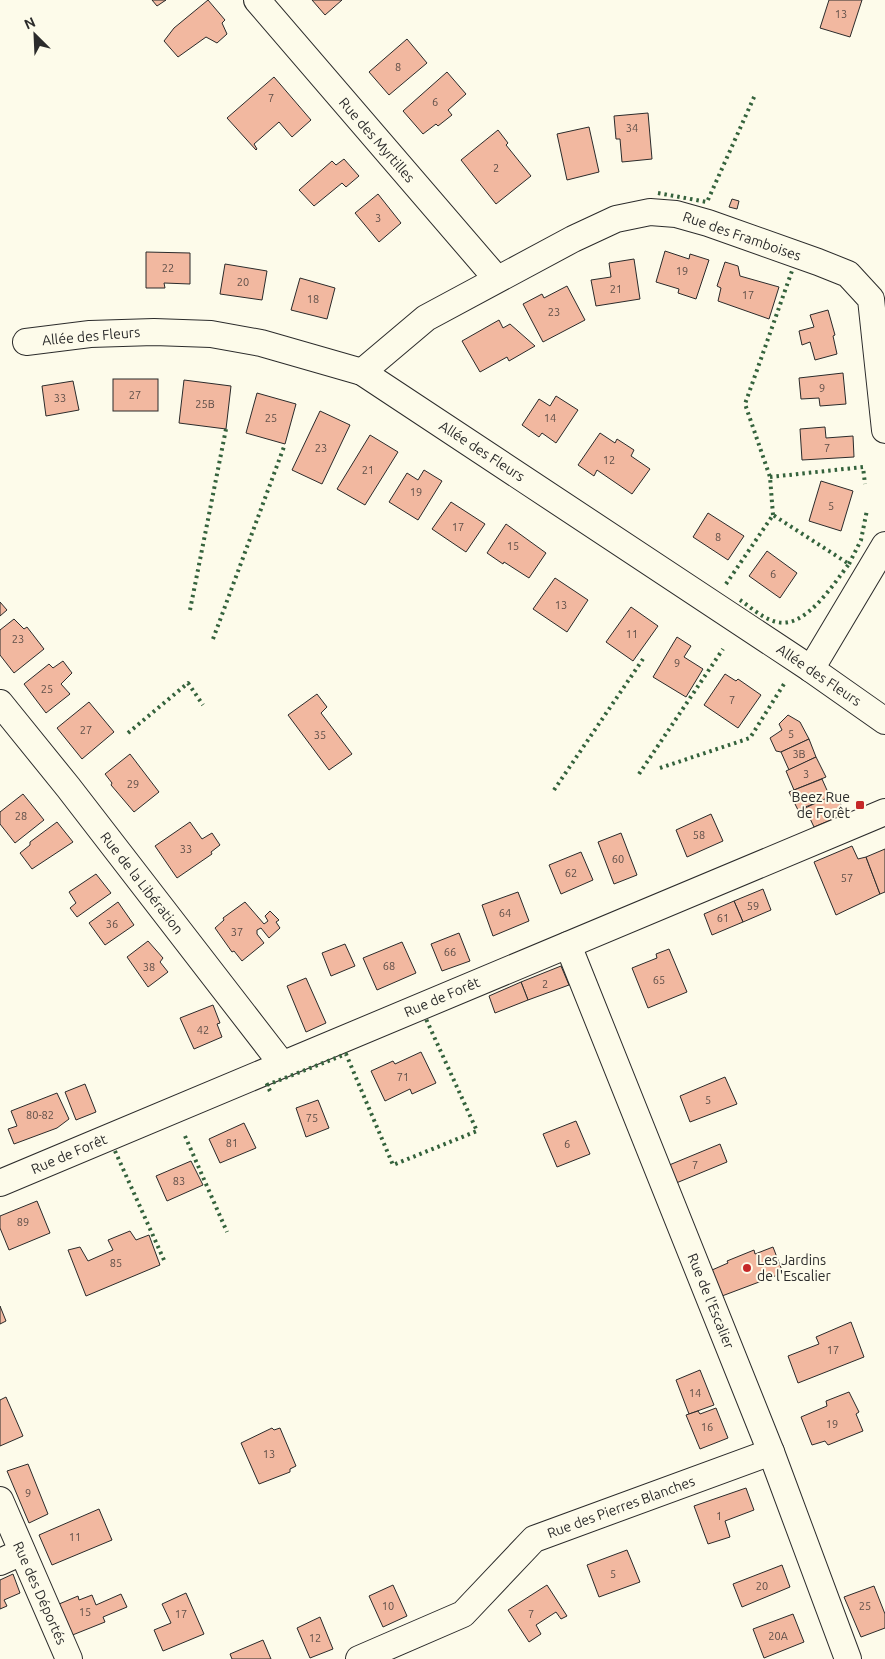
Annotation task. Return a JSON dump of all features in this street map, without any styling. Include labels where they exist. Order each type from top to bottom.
[{"type":"street","name":"Rue des Myrtilles","points":[[257,0],[497,279]]},
{"type":"street","name":"Rue des Framboises","points":[[362,372],[426,318],[573,239],[616,219],[650,212],[676,214],[708,223],[848,274],[870,299],[885,430]]},
{"type":"street","name":"Allée des Fleurs","points":[[26,342],[90,334],[154,332],[211,334],[261,343],[362,372],[811,669],[885,721]]},
{"type":"street","points":[[811,669],[885,545]]},
{"type":"street","name":"Rue de la Libération","points":[[0,703],[282,1064]]},
{"type":"street","name":"Rue de Forêt","points":[[0,1183],[885,812]]},
{"type":"street","name":"Rue de l'Escalier","points":[[568,945],[771,1452],[848,1659]]},
{"type":"street","name":"Rue des Pierres Blanches","points":[[359,1659],[463,1614],[534,1539],[771,1452]]},
{"type":"street","name":"Rue des Déportés","points":[[0,1500],[11,1557],[69,1659]]},
{"type":"building","points":[[152,0],[166,0],[157,6]]},
{"type":"building","points":[[208,0],[225,20],[222,23],[227,34],[217,43],[206,37],[178,57],[164,41],[174,28]]},
{"type":"building","points":[[312,0],[342,0],[325,15]]},
{"type":"building","points":[[829,0],[862,0],[850,37],[820,28]]},
{"type":"building","points":[[407,39],[427,63],[389,95],[369,72]]},
{"type":"building","points":[[447,72],[466,94],[448,110],[452,115],[438,126],[436,124],[423,134],[403,111]]},
{"type":"building","points":[[274,77],[311,120],[292,137],[279,122],[254,144],[256,150],[227,118]]},
{"type":"building","points":[[648,113],[652,159],[622,162],[620,139],[616,139],[614,116]]},
{"type":"building","points":[[589,127],[599,172],[567,180],[557,134]]},
{"type":"building","points":[[498,130],[508,143],[506,145],[531,176],[496,204],[461,160]]},
{"type":"building","points":[[344,159],[359,176],[346,187],[342,183],[314,206],[299,190],[332,161],[336,165]]},
{"type":"building","points":[[378,194],[401,223],[379,242],[355,213]]},
{"type":"building","points":[[732,199],[739,201],[737,209],[729,207]]},
{"type":"building","points":[[665,251],[689,259],[690,254],[709,260],[696,299],[678,293],[679,289],[656,282]]},
{"type":"building","points":[[146,252],[190,253],[190,284],[164,283],[165,288],[146,288]]},
{"type":"building","points":[[634,259],[640,299],[596,306],[591,280],[611,277],[609,263]]},
{"type":"building","points":[[725,262],[738,266],[740,276],[779,287],[769,319],[718,301],[721,288],[717,286]]},
{"type":"building","points":[[225,264],[267,271],[262,300],[220,294]]},
{"type":"building","points":[[300,278],[335,288],[327,319],[291,310]]},
{"type":"building","points":[[567,286],[585,320],[543,342],[523,304],[542,294],[544,298]]},
{"type":"building","points":[[828,310],[835,335],[833,336],[837,354],[815,360],[810,342],[802,345],[799,331],[814,327],[810,315]]},
{"type":"building","points":[[499,320],[503,328],[510,324],[535,346],[509,361],[507,357],[480,372],[462,341]]},
{"type":"building","points":[[843,373],[846,404],[820,406],[819,398],[801,399],[799,378]]},
{"type":"building","points":[[113,379],[158,379],[158,411],[113,411]]},
{"type":"building","points":[[184,380],[231,386],[226,429],[179,423]]},
{"type":"building","points":[[73,381],[79,410],[46,416],[42,386]]},
{"type":"building","points":[[257,393],[296,404],[285,444],[246,433]]},
{"type":"building","points":[[556,396],[578,410],[556,443],[542,433],[539,437],[522,425],[539,399],[550,406]]},
{"type":"building","points":[[320,411],[350,425],[322,484],[292,470]]},
{"type":"building","points":[[825,427],[826,438],[853,436],[854,457],[802,460],[800,429]]},
{"type":"building","points":[[600,433],[615,443],[617,439],[634,450],[631,456],[650,469],[632,494],[597,470],[594,476],[578,465]]},
{"type":"building","points":[[370,435],[398,452],[365,505],[337,489]]},
{"type":"building","points":[[424,470],[442,481],[418,520],[389,502],[407,473],[418,480]]},
{"type":"building","points":[[821,481],[853,491],[841,531],[809,521]]},
{"type":"building","points":[[451,502],[485,524],[466,552],[432,529]]},
{"type":"building","points":[[708,513],[744,536],[728,560],[693,537]]},
{"type":"building","points":[[506,524],[546,553],[529,578],[487,553]]},
{"type":"building","points":[[767,551],[797,573],[780,598],[749,576]]},
{"type":"building","points":[[555,578],[588,600],[567,632],[533,609]]},
{"type":"building","points":[[0,602],[7,610],[0,616]]},
{"type":"building","points":[[631,607],[658,626],[633,661],[606,642]]},
{"type":"building","points":[[14,619],[24,629],[27,627],[44,649],[14,673],[0,655],[0,630]]},
{"type":"building","points":[[677,637],[691,646],[684,657],[703,669],[686,697],[653,677]]},
{"type":"building","points":[[63,661],[72,673],[61,684],[70,694],[46,713],[24,684],[49,664],[53,668]]},
{"type":"building","points":[[725,674],[736,681],[738,679],[761,695],[738,728],[704,705]]},
{"type":"building","points":[[317,694],[327,707],[321,713],[352,754],[329,770],[288,715]]},
{"type":"building","points":[[89,702],[114,732],[82,759],[57,728]]},
{"type":"building","points":[[788,715],[800,722],[809,739],[781,752],[776,751],[770,738],[782,730],[779,724]]},
{"type":"building","points":[[809,739],[816,757],[789,770],[781,752]]},
{"type":"building","points":[[130,754],[159,792],[134,812],[111,785],[112,783],[105,774]]},
{"type":"building","points":[[816,757],[826,777],[794,790],[786,771]]},
{"type":"building","points":[[822,779],[830,797],[798,810],[789,792]]},
{"type":"building","points":[[23,794],[44,820],[15,843],[0,824],[0,812]]},
{"type":"building","points":[[836,794],[845,814],[814,827],[805,808]]},
{"type":"building","points":[[711,814],[723,841],[687,857],[676,830]]},
{"type":"building","points":[[57,822],[73,842],[32,869],[20,853],[30,845],[30,842]]},
{"type":"building","points":[[190,822],[202,839],[212,833],[220,845],[211,852],[212,854],[177,878],[155,846]]},
{"type":"building","points":[[621,833],[637,875],[614,884],[598,842]]},
{"type":"building","points":[[852,846],[858,859],[866,857],[880,894],[836,915],[814,862]]},
{"type":"building","points":[[885,849],[885,892],[880,894],[866,857]]},
{"type":"building","points":[[581,852],[593,880],[561,894],[549,865]]},
{"type":"building","points":[[96,874],[111,893],[77,917],[70,908],[76,903],[69,892]]},
{"type":"building","points":[[763,889],[771,910],[743,922],[734,901]]},
{"type":"building","points":[[518,892],[529,921],[493,936],[482,905]]},
{"type":"building","points":[[734,901],[743,922],[712,935],[704,914]]},
{"type":"building","points":[[118,902],[134,925],[105,945],[89,923]]},
{"type":"building","points":[[245,902],[264,924],[268,921],[265,916],[270,911],[279,920],[276,922],[280,928],[269,938],[261,928],[257,930],[257,934],[264,943],[242,961],[234,951],[232,952],[215,928],[224,920],[223,918]]},
{"type":"building","points":[[459,933],[470,961],[442,971],[431,944]]},
{"type":"building","points":[[148,941],[163,958],[160,962],[168,972],[148,987],[127,957]]},
{"type":"building","points":[[402,942],[416,973],[377,990],[363,958]]},
{"type":"building","points":[[345,944],[355,966],[331,976],[322,953]]},
{"type":"building","points":[[669,949],[687,992],[648,1008],[632,968],[657,958],[656,954]]},
{"type":"building","points":[[561,966],[569,985],[528,1000],[521,982]]},
{"type":"building","points":[[306,978],[326,1023],[306,1032],[287,986]]},
{"type":"building","points":[[521,982],[528,1000],[495,1013],[489,996]]},
{"type":"building","points":[[213,1005],[220,1023],[217,1024],[222,1037],[194,1049],[180,1018]]},
{"type":"building","points":[[421,1052],[436,1083],[412,1094],[410,1089],[385,1101],[371,1071],[393,1061],[395,1064]]},
{"type":"building","points":[[725,1077],[737,1104],[690,1122],[680,1096]]},
{"type":"building","points":[[85,1084],[96,1112],[76,1120],[65,1092]]},
{"type":"building","points":[[57,1093],[69,1119],[57,1128],[14,1144],[8,1129],[17,1126],[11,1111]]},
{"type":"building","points":[[318,1100],[329,1128],[306,1137],[296,1108]]},
{"type":"building","points":[[576,1121],[590,1154],[557,1167],[543,1134]]},
{"type":"building","points":[[244,1123],[256,1148],[220,1163],[209,1139]]},
{"type":"building","points":[[720,1144],[727,1162],[669,1186],[662,1168]]},
{"type":"building","points":[[191,1161],[203,1185],[167,1201],[156,1176]]},
{"type":"building","points":[[37,1201],[50,1233],[9,1250],[0,1228],[0,1216]]},
{"type":"building","points":[[130,1231],[136,1240],[149,1235],[160,1265],[86,1296],[68,1250],[80,1247],[88,1261],[113,1250],[108,1240]]},
{"type":"building","points":[[773,1247],[783,1273],[722,1296],[712,1270],[728,1263],[727,1261],[754,1250],[755,1254]]},
{"type":"building","points":[[0,1306],[6,1321],[0,1324]]},
{"type":"building","points":[[851,1322],[864,1357],[798,1383],[788,1356],[819,1344],[816,1337]]},
{"type":"building","points":[[700,1370],[714,1405],[689,1414],[676,1380]]},
{"type":"building","points":[[849,1392],[859,1412],[856,1414],[863,1431],[828,1445],[825,1441],[812,1445],[801,1417],[827,1406],[826,1401]]},
{"type":"building","points":[[6,1397],[23,1436],[0,1446],[0,1400]]},
{"type":"building","points":[[716,1408],[728,1438],[700,1449],[686,1415],[698,1411],[700,1414]]},
{"type":"building","points":[[272,1428],[274,1430],[280,1428],[296,1466],[290,1469],[290,1472],[259,1484],[241,1443]]},
{"type":"building","points":[[28,1464],[48,1514],[29,1523],[7,1471]]},
{"type":"building","points":[[746,1488],[754,1510],[725,1521],[730,1537],[708,1544],[694,1506]]},
{"type":"building","points":[[99,1509],[112,1540],[52,1565],[39,1535]]},
{"type":"building","points":[[627,1550],[640,1582],[599,1597],[587,1565]]},
{"type":"building","points":[[782,1565],[790,1587],[742,1607],[733,1584]]},
{"type":"building","points":[[13,1574],[20,1593],[4,1600],[7,1606],[0,1609],[0,1580]]},
{"type":"building","points":[[393,1585],[407,1616],[383,1627],[369,1596]]},
{"type":"building","points":[[547,1585],[567,1616],[561,1619],[556,1612],[536,1625],[541,1634],[529,1642],[508,1610]]},
{"type":"building","points":[[874,1586],[885,1614],[885,1628],[861,1637],[844,1597]]},
{"type":"building","points":[[186,1593],[204,1634],[163,1651],[154,1630],[171,1623],[162,1604]]},
{"type":"building","points":[[121,1594],[127,1607],[103,1617],[105,1622],[65,1638],[52,1607],[78,1596],[79,1600],[92,1595],[96,1605]]},
{"type":"building","points":[[793,1614],[804,1642],[764,1658],[753,1629]]},
{"type":"building","points":[[320,1617],[333,1649],[310,1658],[297,1628]]},
{"type":"building","points":[[263,1640],[271,1659],[232,1659],[230,1654]]},
{"type":"hedge","points":[[658,193],[707,202],[755,95]]},
{"type":"hedge","points":[[773,515],[770,477],[745,404],[793,268]]},
{"type":"hedge","points":[[190,610],[226,429]]},
{"type":"hedge","points":[[213,639],[285,444]]},
{"type":"hedge","points":[[770,477],[863,467],[865,484]]},
{"type":"hedge","points":[[849,564],[861,540],[867,510]]},
{"type":"hedge","points":[[726,584],[773,515],[849,564],[818,603],[798,619],[788,622],[777,622],[758,613],[740,600]]},
{"type":"hedge","points":[[639,774],[723,649]]},
{"type":"hedge","points":[[554,790],[643,659]]},
{"type":"hedge","points":[[128,733],[188,683],[203,705]]},
{"type":"hedge","points":[[660,768],[750,738],[784,684]]},
{"type":"hedge","points":[[270,1091],[267,1085],[346,1054],[393,1165],[477,1131],[426,1019]]},
{"type":"hedge","points":[[185,1136],[227,1232]]},
{"type":"hedge","points":[[115,1151],[164,1260]]},
{"type":"place","name":"Beez Rue de Forêt","points":[[860,805]]},
{"type":"place","name":"Les Jardins de l'Escalier","points":[[747,1268]]}]
